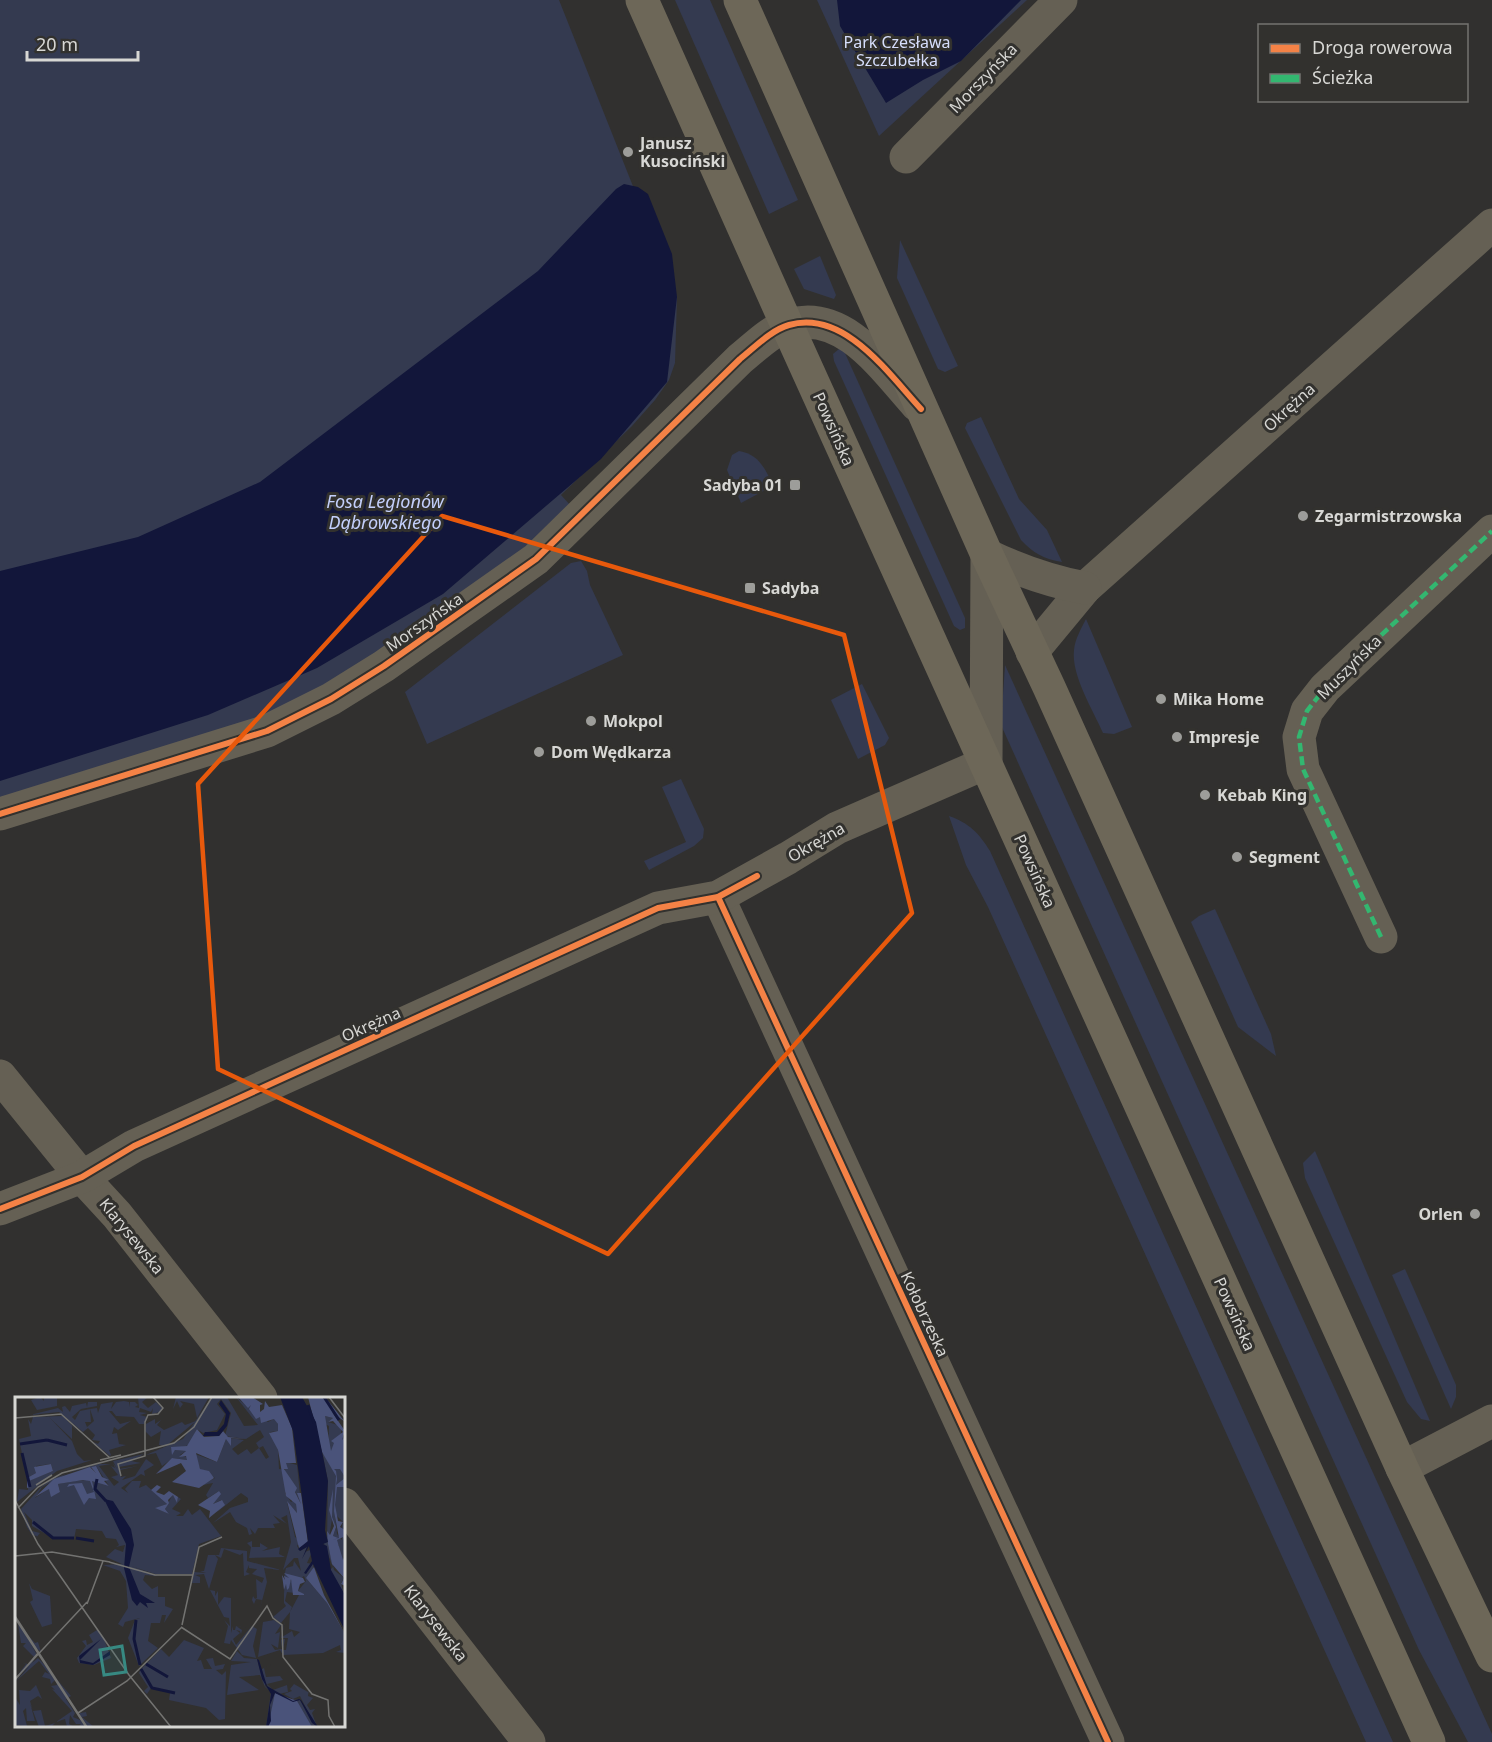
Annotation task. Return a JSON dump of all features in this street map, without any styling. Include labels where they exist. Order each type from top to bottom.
[{"type":"main road","name":"Powsińska","points":[[642,0],[1429,1742]]},
{"type":"main road","points":[[740,0],[987,555],[1402,1468],[1492,1656]]},
{"type":"street","name":"Morszyńska","points":[[906,157],[1060,0]]},
{"type":"street","name":"Okrężna","points":[[1032,652],[1085,588],[1492,225]]},
{"type":"street","points":[[787,325],[810,321],[830,325],[853,339],[921,408]]},
{"type":"street","name":"Morszyńska","points":[[0,814],[267,731],[331,699],[384,666],[536,559],[740,359],[763,340],[787,325]]},
{"type":"street","name":"Muszyńska","points":[[1381,937],[1303,769],[1299,737],[1308,711],[1325,688],[1492,531]]},
{"type":"street","points":[[986,763],[987,555],[1020,571],[1053,582],[1085,588]]},
{"type":"street","name":"Okrężna","points":[[0,1209],[82,1177],[134,1146],[658,908],[718,897],[837,828],[986,763]]},
{"type":"street","name":"Kołobrzeska","points":[[718,897],[1108,1742]]},
{"type":"street","name":"Klarysewska","points":[[0,1076],[82,1177],[117,1215],[260,1397]]},
{"type":"street","points":[[1402,1468],[1492,1421]]},
{"type":"street","name":"Klarysewska","points":[[345,1505],[529,1742]]},
{"type":"highlighted area","points":[[442,516],[844,635],[912,913],[608,1254],[218,1069],[198,784]]},
{"type":"green space","points":[[0,0],[559,0],[677,297],[675,363],[669,380],[632,426],[561,495],[571,506],[549,528],[480,584],[388,648],[309,695],[252,722],[0,799]]},
{"type":"green space","points":[[675,0],[710,0],[798,200],[769,214]]},
{"type":"green space","name":"Park Czesława Szczubełka","points":[[817,0],[1027,0],[879,136]]},
{"type":"green space","points":[[900,240],[958,366],[945,372],[938,369],[897,278]]},
{"type":"green space","points":[[820,256],[836,295],[834,299],[804,289],[794,269]]},
{"type":"green space","points":[[839,349],[844,351],[965,618],[965,628],[960,630],[954,626],[834,361],[833,354]]},
{"type":"green space","points":[[981,417],[1019,499],[1047,530],[1062,562],[1039,555],[1021,540],[965,428],[967,423]]},
{"type":"green space","points":[[739,451],[757,459],[773,486],[741,503],[727,470],[732,455]]},
{"type":"green space","points":[[581,561],[623,655],[427,744],[405,692],[571,563]]},
{"type":"green space","points":[[1086,619],[1132,727],[1114,734],[1103,733],[1076,670],[1075,646]]},
{"type":"green space","points":[[1005,665],[1492,1734],[1492,1742],[1468,1742],[1419,1650],[1001,725]]},
{"type":"green space","points":[[862,684],[889,738],[885,745],[858,759],[831,700]]},
{"type":"green space","points":[[681,779],[704,829],[703,838],[694,846],[649,870],[644,861],[686,842],[662,787]]},
{"type":"green space","points":[[949,816],[973,829],[990,851],[1393,1742],[1366,1742],[988,907],[966,865]]},
{"type":"green space","points":[[1215,909],[1271,1034],[1276,1056],[1238,1027],[1191,922]]},
{"type":"green space","points":[[1315,1151],[1430,1421],[1421,1419],[1407,1402],[1305,1178],[1303,1163]]},
{"type":"green space","points":[[1405,1269],[1456,1385],[1456,1397],[1451,1409],[1392,1275]]},
{"type":"water","name":"Park Czesława Szczubełka","points":[[837,0],[1021,0],[961,61],[923,80],[886,103],[840,26]]},
{"type":"water","name":"Fosa Legionów Dąbrowskiego","points":[[624,184],[638,187],[648,194],[672,254],[677,297],[667,382],[601,459],[443,594],[317,668],[208,715],[0,781],[0,571],[138,537],[260,482],[538,271],[616,189]]},
{"type":"marked path","points":[[1381,937],[1303,769],[1299,737],[1307,711],[1325,688],[1492,531]]},
{"type":"cycle path","points":[[0,814],[267,731],[331,699],[384,666],[536,559],[740,359],[782,327],[809,323],[828,326],[846,335],[879,362],[921,409]]},
{"type":"cycle path","points":[[0,1209],[82,1177],[134,1146],[658,908],[718,897],[757,876]]},
{"type":"cycle path","points":[[718,897],[1108,1742]]},
{"type":"place","name":"Janusz Kusociński","points":[[628,152]]},
{"type":"place","name":"Sadyba 01","points":[[795,485]]},
{"type":"place","name":"Zegarmistrzowska","points":[[1303,516]]},
{"type":"place","name":"Sadyba","points":[[750,588]]},
{"type":"place","name":"Mika Home","points":[[1161,699]]},
{"type":"place","name":"Mokpol","points":[[591,721]]},
{"type":"place","name":"Impresje","points":[[1177,737]]},
{"type":"place","name":"Dom Wędkarza","points":[[539,752]]},
{"type":"place","name":"Kebab King","points":[[1205,795]]},
{"type":"place","name":"Segment","points":[[1237,857]]},
{"type":"place","name":"Orlen","points":[[1475,1214]]}]
